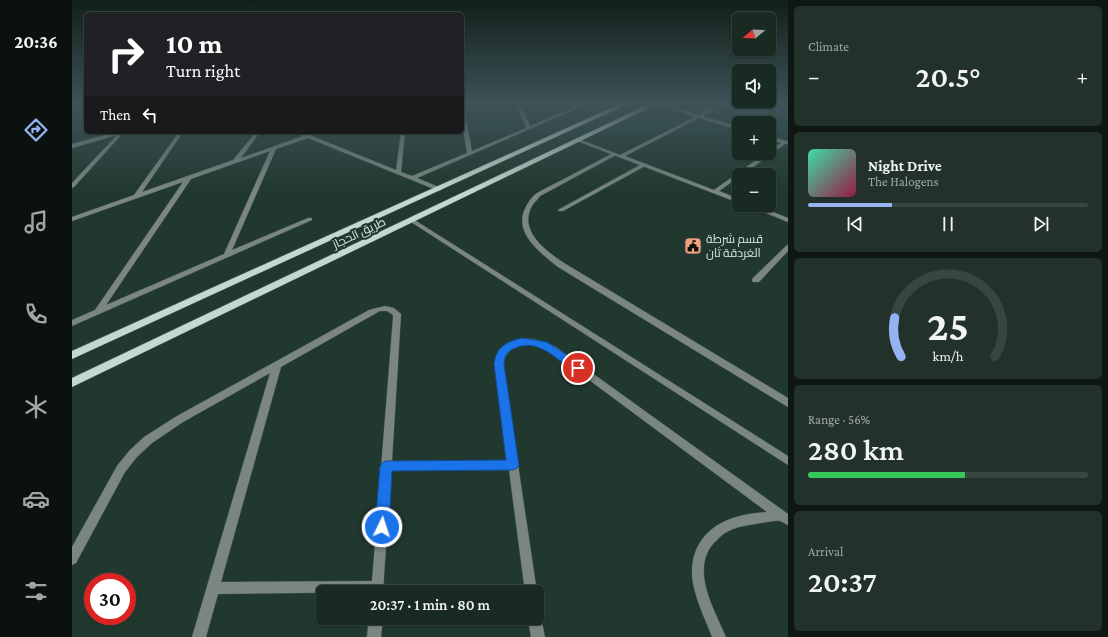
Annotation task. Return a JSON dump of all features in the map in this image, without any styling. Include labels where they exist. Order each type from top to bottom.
[{"type":"main road","name":"طريق الحجاز","points":[[72,355],[562,133]]},
{"type":"main road","name":"طريق الحجاز","points":[[72,383],[596,133]]},
{"type":"street","points":[[466,133],[470,153]]},
{"type":"street","points":[[412,178],[518,133]]},
{"type":"street","points":[[664,133],[538,195],[530,203],[525,212],[524,222],[528,232],[535,243],[546,254],[561,264],[788,403]]},
{"type":"street","points":[[72,146],[115,134]]},
{"type":"street","points":[[72,186],[120,134]]},
{"type":"street","points":[[136,197],[180,134]]},
{"type":"street","points":[[235,162],[256,134]]},
{"type":"street","points":[[303,134],[439,189]]},
{"type":"street","points":[[398,172],[403,134]]},
{"type":"street","points":[[72,224],[75,218],[308,136]]},
{"type":"street","points":[[776,139],[786,143]]},
{"type":"street","points":[[579,141],[732,198]]},
{"type":"street","points":[[714,192],[786,143]]},
{"type":"street","points":[[227,255],[274,148]]},
{"type":"street","points":[[561,210],[644,165]]},
{"type":"street","points":[[98,312],[188,179]]},
{"type":"street","points":[[768,212],[788,220]]},
{"type":"street","points":[[72,323],[310,219]]},
{"type":"street","points":[[413,221],[788,461]]},
{"type":"street","points":[[756,280],[788,247]]},
{"type":"street","points":[[72,559],[121,469],[133,454],[163,428],[376,310],[386,309],[397,314],[397,318],[378,585]]},
{"type":"street","points":[[531,585],[499,364],[500,356],[504,349],[512,344],[522,341],[544,344],[553,349],[784,518]]},
{"type":"street","points":[[199,637],[277,364]]},
{"type":"street","points":[[386,466],[513,465]]},
{"type":"street","points":[[719,637],[699,582],[698,564],[702,549],[710,537],[721,528],[735,523],[784,518]]},
{"type":"street","points":[[214,588],[316,589]]},
{"type":"street","points":[[374,637],[375,625]]},
{"type":"street","points":[[536,625],[538,637]]},
{"type":"place","name":"قسم شرطة الغردقة ثان","points":[[693,246]]},
{"type":"route","points":[[382,527],[386,466],[513,465],[499,364],[500,356],[504,349],[512,344],[522,341],[544,344],[578,368]]}]
